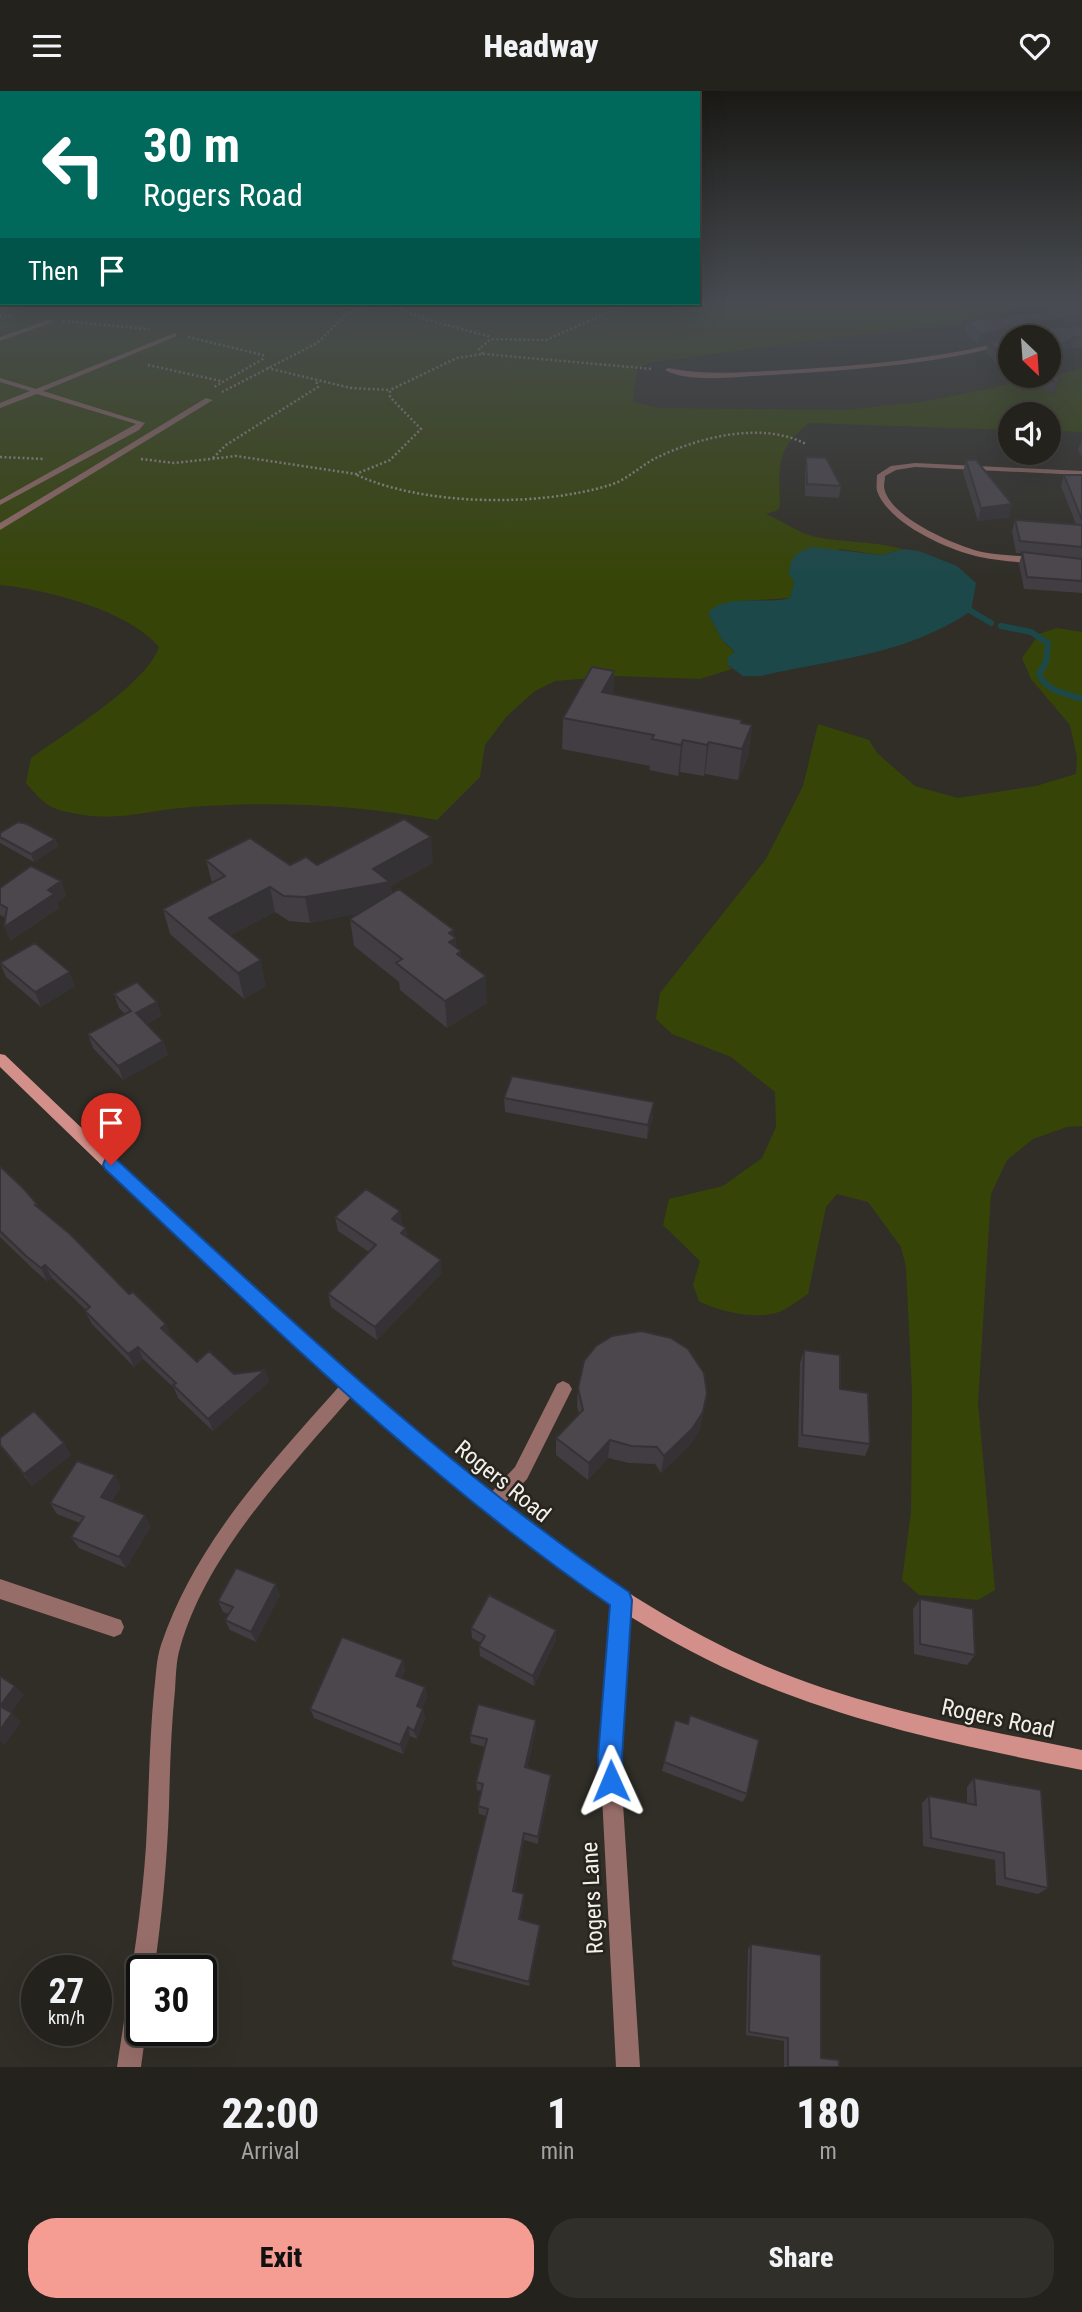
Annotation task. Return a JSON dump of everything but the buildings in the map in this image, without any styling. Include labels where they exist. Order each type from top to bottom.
[{"type":"main road","name":"Rogers Road","points":[[0,1059],[350,1386],[560,1559],[621,1600],[687,1638],[746,1667],[837,1701],[886,1718],[958,1736],[1082,1760]]},
{"type":"street","points":[[0,406],[23,396]]},
{"type":"street","points":[[0,503],[136,429],[141,423],[53,396]]},
{"type":"street","points":[[0,527],[209,400]]},
{"type":"street","points":[[1056,563],[981,554],[954,546],[925,532],[893,508],[881,489],[881,475],[894,468],[926,465],[1082,473]]},
{"type":"street","points":[[145,1955],[155,1870],[159,1735],[169,1651],[179,1620],[209,1563],[271,1479],[350,1386]]},
{"type":"street","points":[[492,1504],[521,1473],[564,1389]]},
{"type":"street","points":[[0,1590],[114,1627]]},
{"type":"street","name":"Rogers Lane","points":[[621,1600],[610,1757],[628,2067]]},
{"type":"street","points":[[129,2067],[132,2046]]},
{"type":"path","points":[[209,400],[216,396]]},
{"type":"path","points":[[213,458],[226,445],[303,396]]},
{"type":"path","points":[[356,474],[390,460],[421,429],[404,407],[390,396]]},
{"type":"path","points":[[120,453],[158,462],[236,456],[356,474],[385,487],[462,496],[524,498],[581,492],[613,485],[656,458],[714,441],[763,432],[785,434],[806,444]]},
{"type":"path","points":[[0,457],[27,456],[70,463]]},
{"type":"green space","points":[[0,396],[634,396],[633,402],[659,408],[845,410],[950,396],[1082,396],[1082,432],[1061,431],[1061,402],[998,402],[998,430],[809,423],[785,451],[780,470],[780,507],[766,514],[816,537],[903,549],[881,555],[840,549],[794,582],[790,598],[741,601],[708,613],[722,640],[735,653],[728,665],[732,669],[700,679],[615,676],[555,681],[535,691],[507,716],[485,745],[480,777],[437,820],[376,810],[284,804],[191,807],[111,817],[84,815],[51,807],[26,783],[31,758],[122,692],[139,677],[159,647],[146,634],[108,613],[86,604],[19,587],[0,585]]},
{"type":"green space","points":[[1057,628],[1082,632],[1082,1126],[1067,1127],[1033,1139],[1007,1160],[991,1194],[978,1403],[995,1590],[978,1600],[919,1595],[902,1580],[911,1512],[912,1392],[906,1267],[901,1247],[868,1202],[837,1194],[826,1207],[808,1294],[779,1312],[760,1315],[727,1311],[699,1301],[693,1285],[700,1261],[663,1225],[669,1199],[723,1186],[762,1158],[776,1127],[775,1092],[731,1057],[672,1034],[656,1019],[660,993],[766,859],[803,786],[818,724],[869,740],[877,753],[915,786],[958,798],[1036,786],[1076,774],[1077,757],[1070,725],[1031,679],[1022,658],[1039,634]]},
{"type":"water","points":[[812,547],[881,555],[903,549],[919,551],[957,566],[976,583],[971,611],[921,638],[895,647],[761,676],[743,676],[728,665],[728,657],[735,652],[722,640],[708,613],[724,603],[790,598],[794,582],[789,573],[791,563],[798,553]]},
{"type":"waterway","points":[[971,611],[991,623]]},
{"type":"waterway","points":[[1001,626],[1031,632],[1048,643],[1046,662],[1039,674],[1042,680],[1057,691],[1082,699]]},
{"type":"route","points":[[111,1165],[350,1386],[560,1559],[621,1600],[610,1757],[611,1781]]}]
